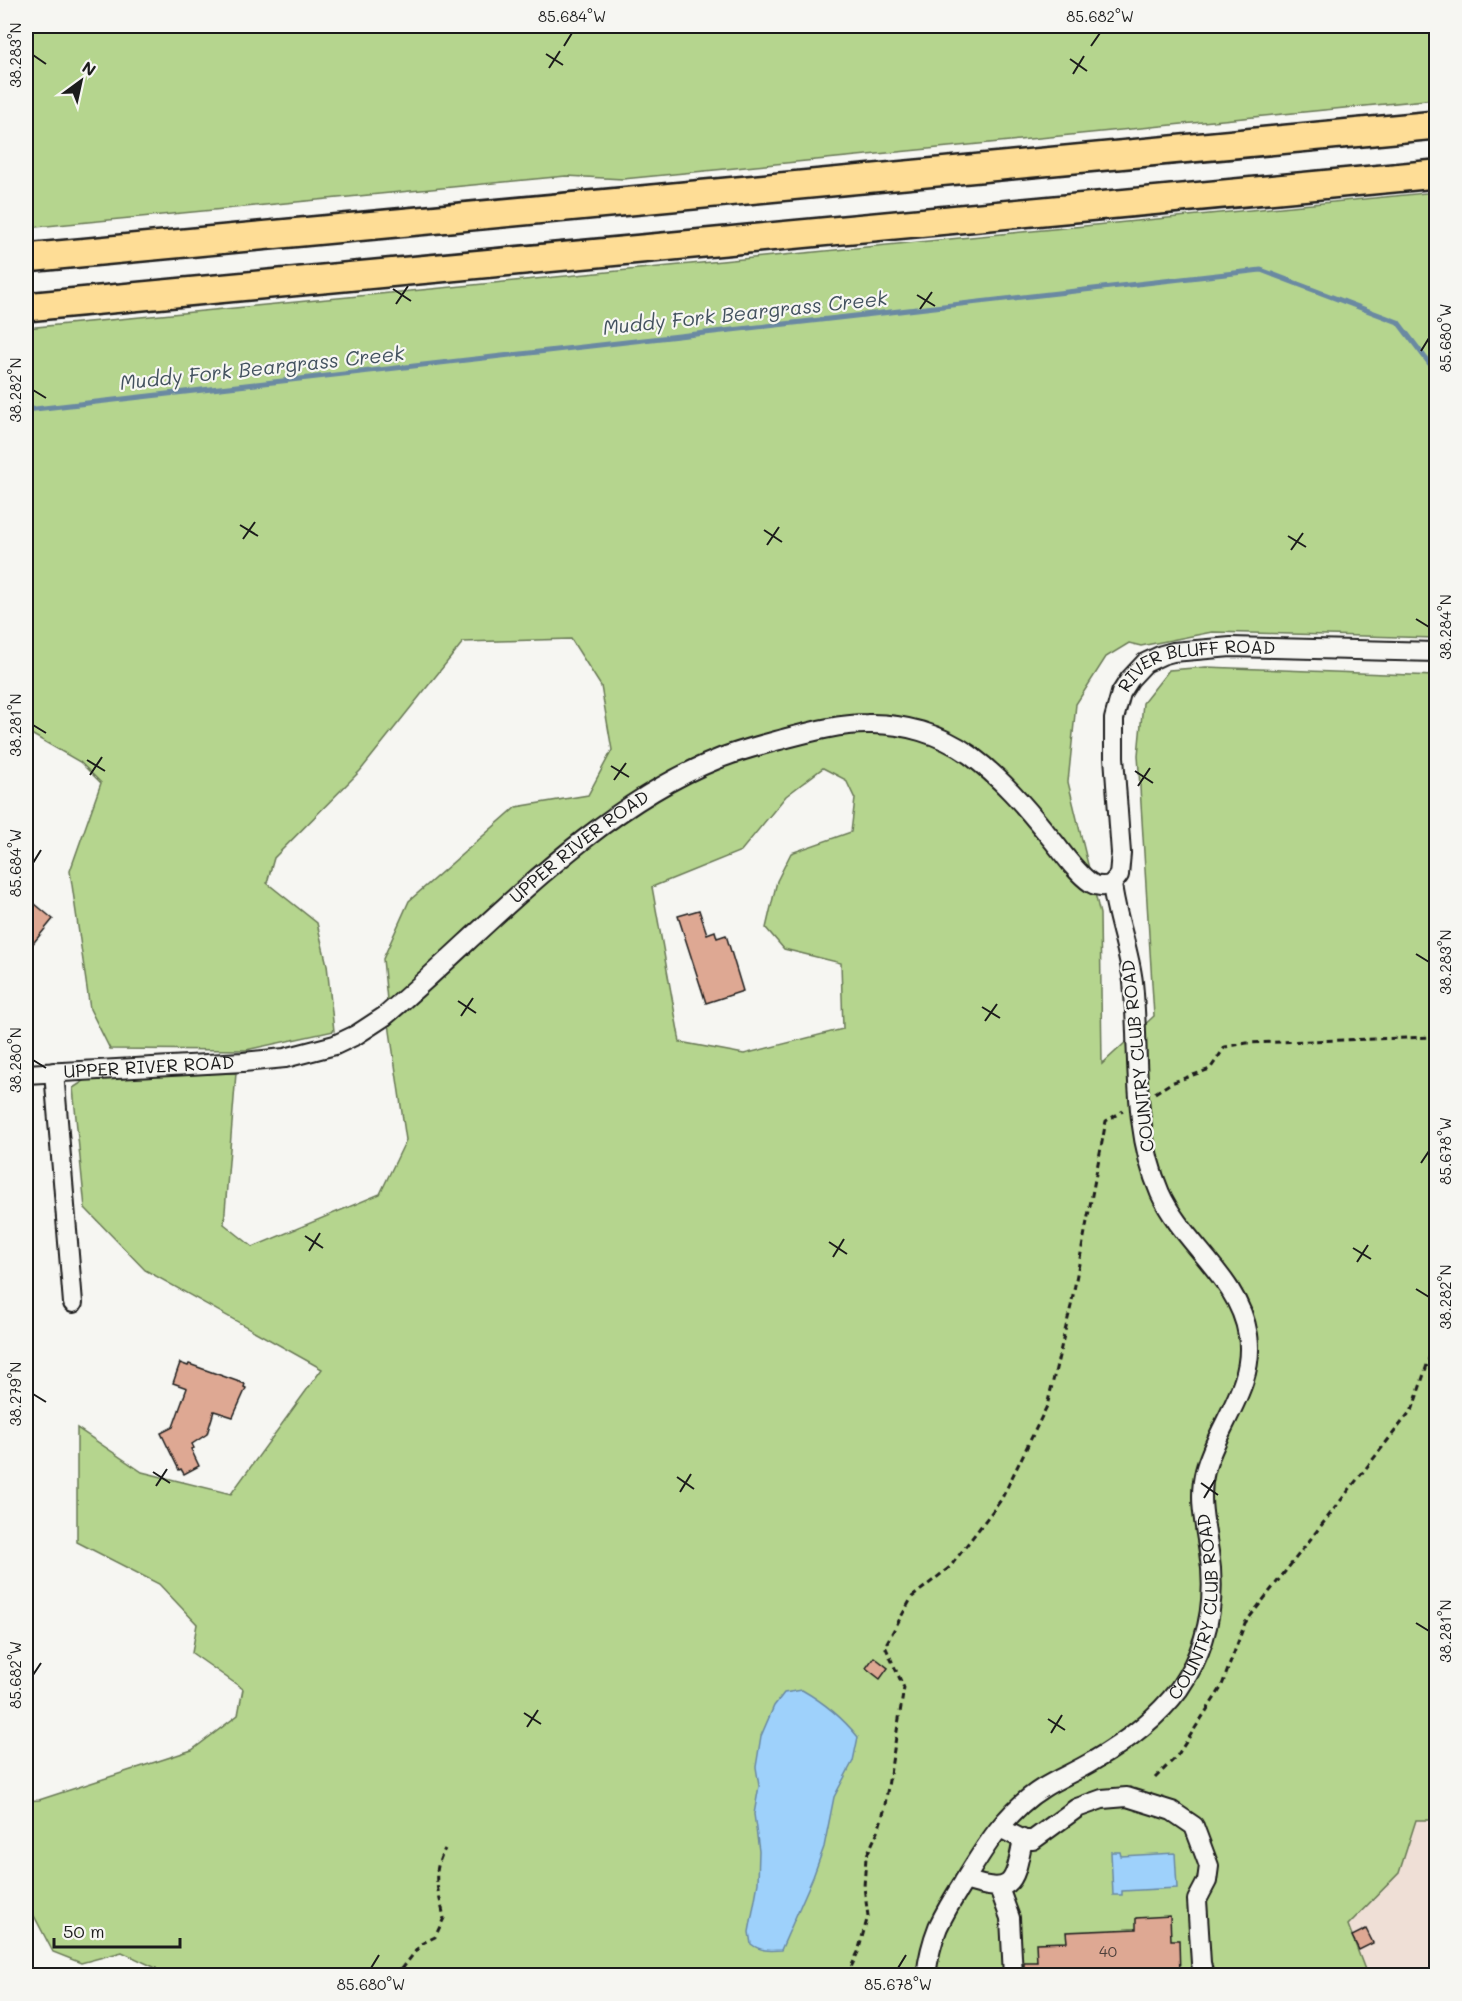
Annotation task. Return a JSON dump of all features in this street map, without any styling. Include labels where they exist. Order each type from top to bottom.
[{"type":"highway","points":[[26,258],[1437,125]]},
{"type":"highway","points":[[26,307],[1437,174]]},
{"type":"street","name":"RIVER BLUFF ROAD","points":[[1112,884],[1119,875],[1121,853],[1114,757],[1114,718],[1121,693],[1130,679],[1146,663],[1173,652],[1231,647],[1437,652]]},
{"type":"street","name":"UPPER RIVER ROAD","points":[[26,1074],[243,1062],[285,1058],[335,1045],[356,1035],[385,1016],[549,869],[616,816],[666,785],[717,759],[811,731],[852,724],[886,724],[942,739],[969,754],[1003,783],[1080,874],[1101,887],[1112,884]]},
{"type":"street","name":"COUNTRY CLUB ROAD","points":[[926,1976],[933,1942],[939,1927],[987,1843],[1041,1790],[1094,1761],[1137,1731],[1167,1703],[1194,1666],[1207,1633],[1212,1605],[1210,1557],[1202,1500],[1204,1474],[1212,1449],[1240,1393],[1248,1368],[1249,1343],[1244,1316],[1225,1282],[1170,1212],[1159,1191],[1149,1162],[1141,1117],[1133,981],[1114,905],[1112,884]]},
{"type":"street","points":[[54,1072],[73,1303]]},
{"type":"street","points":[[1000,1828],[1023,1839],[1033,1840],[1077,1808],[1102,1799],[1127,1797],[1172,1811],[1194,1826],[1209,1866],[1206,1881],[1197,1900],[1204,1976]]},
{"type":"street","points":[[965,1880],[982,1886],[999,1888],[1010,1883],[1016,1873],[1023,1839]]},
{"type":"street","points":[[999,1888],[1010,1918],[1013,1976]]},
{"type":"path","points":[[1153,1094],[1172,1083],[1210,1069],[1225,1047],[1248,1043],[1437,1037]]},
{"type":"path","points":[[847,1976],[858,1952],[868,1916],[864,1887],[866,1857],[884,1811],[904,1688],[885,1646],[912,1597],[950,1566],[1001,1500],[1047,1406],[1071,1305],[1106,1121],[1125,1110]]},
{"type":"path","points":[[1155,1778],[1177,1756],[1221,1688],[1245,1623],[1413,1408],[1437,1337]]},
{"type":"path","points":[[387,1976],[402,1969],[421,1944],[435,1937],[444,1918],[435,1880],[437,1862],[445,1849]]},
{"type":"path","points":[[402,1969],[406,1976]]},
{"type":"shaded area","points":[[1416,1820],[1436,1820],[1436,1975],[1367,1975],[1348,1925],[1399,1873]]},
{"type":"green space","points":[[26,26],[1436,26],[1436,99],[623,179],[566,176],[26,228]]},
{"type":"green space","points":[[1436,192],[1436,638],[1212,632],[1141,646],[1129,643],[1106,657],[1076,704],[1068,782],[1100,914],[1102,1064],[1154,1016],[1138,755],[1143,703],[1169,670],[1206,667],[1436,676],[1436,1820],[1416,1820],[1399,1873],[1348,1925],[1367,1975],[150,1976],[156,1968],[122,1952],[81,1963],[53,1952],[32,1912],[26,1906],[26,1801],[39,1800],[192,1750],[238,1715],[243,1689],[192,1653],[197,1624],[159,1584],[77,1542],[77,1428],[142,1472],[231,1494],[322,1369],[145,1270],[85,1208],[73,1088],[90,1077],[236,1073],[224,1224],[253,1247],[380,1194],[406,1140],[390,1031],[383,959],[409,901],[516,807],[588,795],[612,750],[601,686],[571,639],[463,642],[360,771],[274,858],[267,883],[317,923],[327,965],[334,1031],[246,1050],[110,1049],[90,1009],[70,871],[101,783],[80,762],[26,731],[26,328]],"holes":[[[823,768],[846,780],[855,799],[851,832],[791,853],[777,881],[766,928],[784,949],[841,963],[843,1029],[744,1054],[680,1042],[652,887],[741,851],[786,796]]]},
{"type":"water","points":[[802,1690],[832,1711],[858,1737],[853,1761],[834,1797],[824,1847],[813,1877],[781,1950],[765,1950],[751,1944],[749,1932],[758,1883],[759,1851],[754,1814],[759,1786],[756,1767],[761,1736],[774,1706],[784,1693]]},
{"type":"water","points":[[1111,1852],[1120,1852],[1121,1856],[1175,1853],[1177,1888],[1122,1891],[1122,1895],[1113,1895]]},
{"type":"building","points":[[35,904],[53,919],[26,952],[26,915]]},
{"type":"building","points":[[699,910],[707,934],[715,931],[717,938],[726,935],[743,991],[706,1003],[678,916]]},
{"type":"building","points":[[180,1363],[188,1366],[189,1364],[245,1384],[246,1388],[233,1417],[214,1411],[207,1434],[192,1444],[194,1448],[191,1449],[199,1466],[184,1474],[181,1469],[179,1470],[161,1433],[173,1427],[187,1388],[173,1383]]},
{"type":"building","points":[[874,1657],[888,1668],[880,1679],[866,1668]]},
{"type":"building","points":[[1170,1916],[1171,1940],[1179,1940],[1180,1976],[1024,1976],[1024,1962],[1037,1962],[1036,1943],[1067,1942],[1066,1932],[1136,1929],[1136,1918]]},
{"type":"building","points":[[1366,1929],[1373,1943],[1359,1950],[1352,1936]]},
{"type":"waterway","name":"Muddy Fork Beargrass Creek","points":[[26,410],[1261,270],[1398,322],[1436,372]]}]
